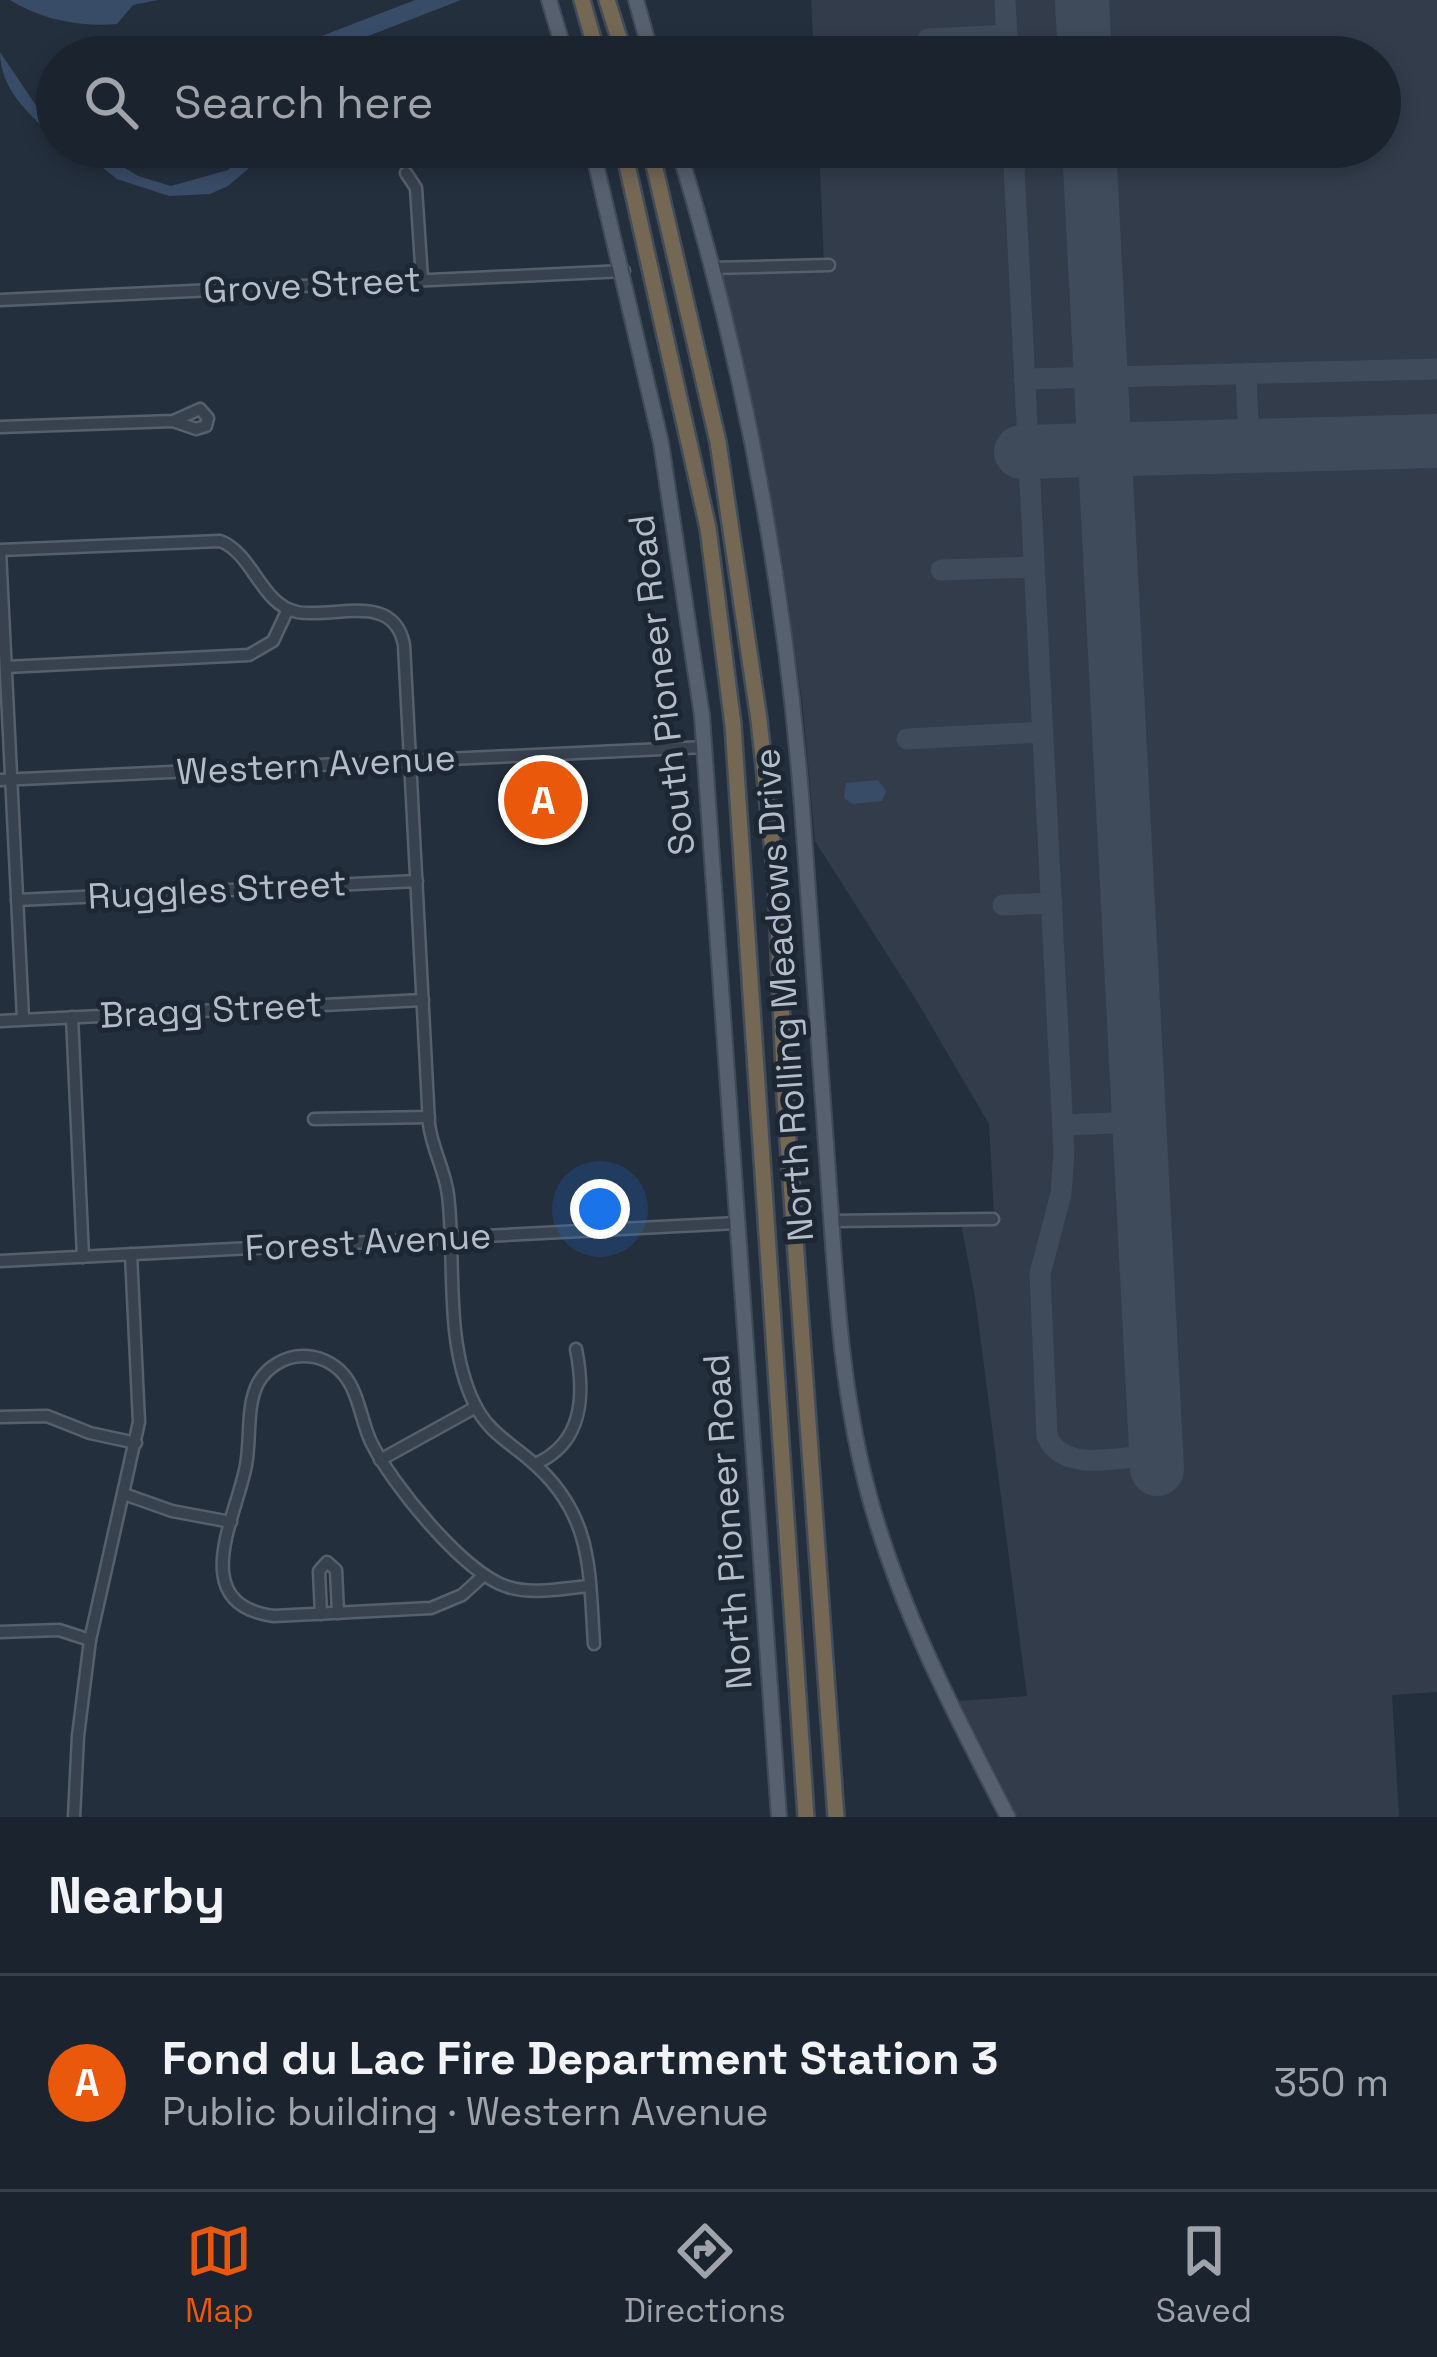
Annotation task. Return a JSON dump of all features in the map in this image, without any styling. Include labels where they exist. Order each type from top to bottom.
[{"type":"highway","points":[[582,0],[592,36]]},
{"type":"highway","points":[[607,0],[618,36]]},
{"type":"highway","points":[[628,168],[708,528],[733,725],[806,1817]]},
{"type":"highway","points":[[655,168],[707,385],[754,675],[776,878],[785,1098],[838,1817]]},
{"type":"main road","points":[[549,0],[560,36]]},
{"type":"main road","points":[[636,0],[646,36]]},
{"type":"main road","name":"South Pioneer Road","points":[[597,168],[673,509],[705,747],[736,1223]]},
{"type":"main road","name":"North Rolling Meadows Drive","points":[[684,168],[758,471],[788,660],[844,1378],[876,1521],[922,1647],[1008,1817]]},
{"type":"main road","name":"North Pioneer Road","points":[[736,1223],[778,1817]]},
{"type":"street","points":[[406,173],[416,188],[422,280]]},
{"type":"street","points":[[711,268],[829,265]]},
{"type":"street","name":"Grove Street","points":[[0,300],[624,272]]},
{"type":"street","points":[[0,427],[173,421]]},
{"type":"street","points":[[23,1019],[6,780],[0,550],[222,541],[236,550],[288,609],[370,611],[397,624],[404,641],[429,1117],[447,1189],[460,1358],[476,1407],[495,1434],[535,1464],[578,1520],[588,1552],[594,1644]]},
{"type":"street","points":[[6,667],[249,655],[273,641],[288,609]]},
{"type":"street","name":"Western Avenue","points":[[6,780],[705,747]]},
{"type":"street","name":"Ruggles Street","points":[[17,900],[417,881]]},
{"type":"street","name":"Bragg Street","points":[[0,1021],[423,1000]]},
{"type":"street","points":[[72,1017],[83,1257]]},
{"type":"street","points":[[314,1119],[429,1117]]},
{"type":"street","points":[[831,1221],[993,1220]]},
{"type":"street","name":"Forest Avenue","points":[[0,1261],[736,1223]]},
{"type":"street","points":[[74,1817],[90,1640],[136,1443],[140,1390],[131,1254]]},
{"type":"street","points":[[535,1464],[562,1445],[578,1418],[583,1389],[577,1349]]},
{"type":"street","points":[[484,1575],[462,1595],[440,1606],[266,1615],[237,1600],[226,1584],[221,1562],[246,1468],[256,1389],[266,1372],[281,1361],[315,1357],[341,1371],[380,1460],[412,1505],[484,1575],[523,1590],[590,1586]]},
{"type":"street","points":[[380,1460],[476,1407]]},
{"type":"street","points":[[0,1417],[46,1416],[136,1443]]},
{"type":"street","points":[[124,1494],[172,1511],[230,1522]]},
{"type":"street","points":[[322,1614],[320,1568],[327,1562],[336,1570],[338,1613]]},
{"type":"street","points":[[0,1633],[59,1630],[90,1640]]},
{"type":"shaded area","points":[[811,0],[1437,0],[1437,1692],[1392,1695],[1399,1817],[1018,1817],[959,1701],[1027,1696],[975,1297],[959,1213],[994,1213],[989,1124],[815,841],[783,564],[719,264],[824,261],[820,168],[1401,168],[1401,36],[813,36]]},
{"type":"water","points":[[10,0],[158,0],[133,5],[117,24],[103,25],[48,17]]},
{"type":"water","points":[[415,0],[461,0],[368,36],[322,36]]},
{"type":"water","points":[[0,52],[36,106],[36,119],[11,89]]},
{"type":"water","points":[[103,168],[125,168],[171,186],[230,168],[248,168],[210,194],[169,196],[117,179]]},
{"type":"water","points":[[878,780],[886,791],[882,801],[853,804],[844,798],[846,783]]},
{"type":"taxiway","points":[[1005,0],[1007,36]]},
{"type":"taxiway","points":[[987,36],[1007,35]]},
{"type":"taxiway","points":[[1014,168],[1064,1152],[1061,1194],[1040,1274],[1047,1436],[1055,1448],[1079,1459],[1156,1454]]},
{"type":"taxiway","points":[[1024,379],[1437,369]]},
{"type":"taxiway","points":[[1246,373],[1249,445]]},
{"type":"taxiway","points":[[941,570],[1034,567]]},
{"type":"taxiway","points":[[907,739],[1043,732]]},
{"type":"taxiway","points":[[1003,905],[1052,903]]},
{"type":"taxiway","points":[[1063,1125],[1139,1122]]},
{"type":"runway","points":[[1082,0],[1084,36]]},
{"type":"runway","points":[[1090,168],[1157,1469]]},
{"type":"runway","points":[[1021,452],[1437,441]]},
{"type":"place","name":"Fond du Lac Fire Department Station 3","points":[[543,800]]}]
